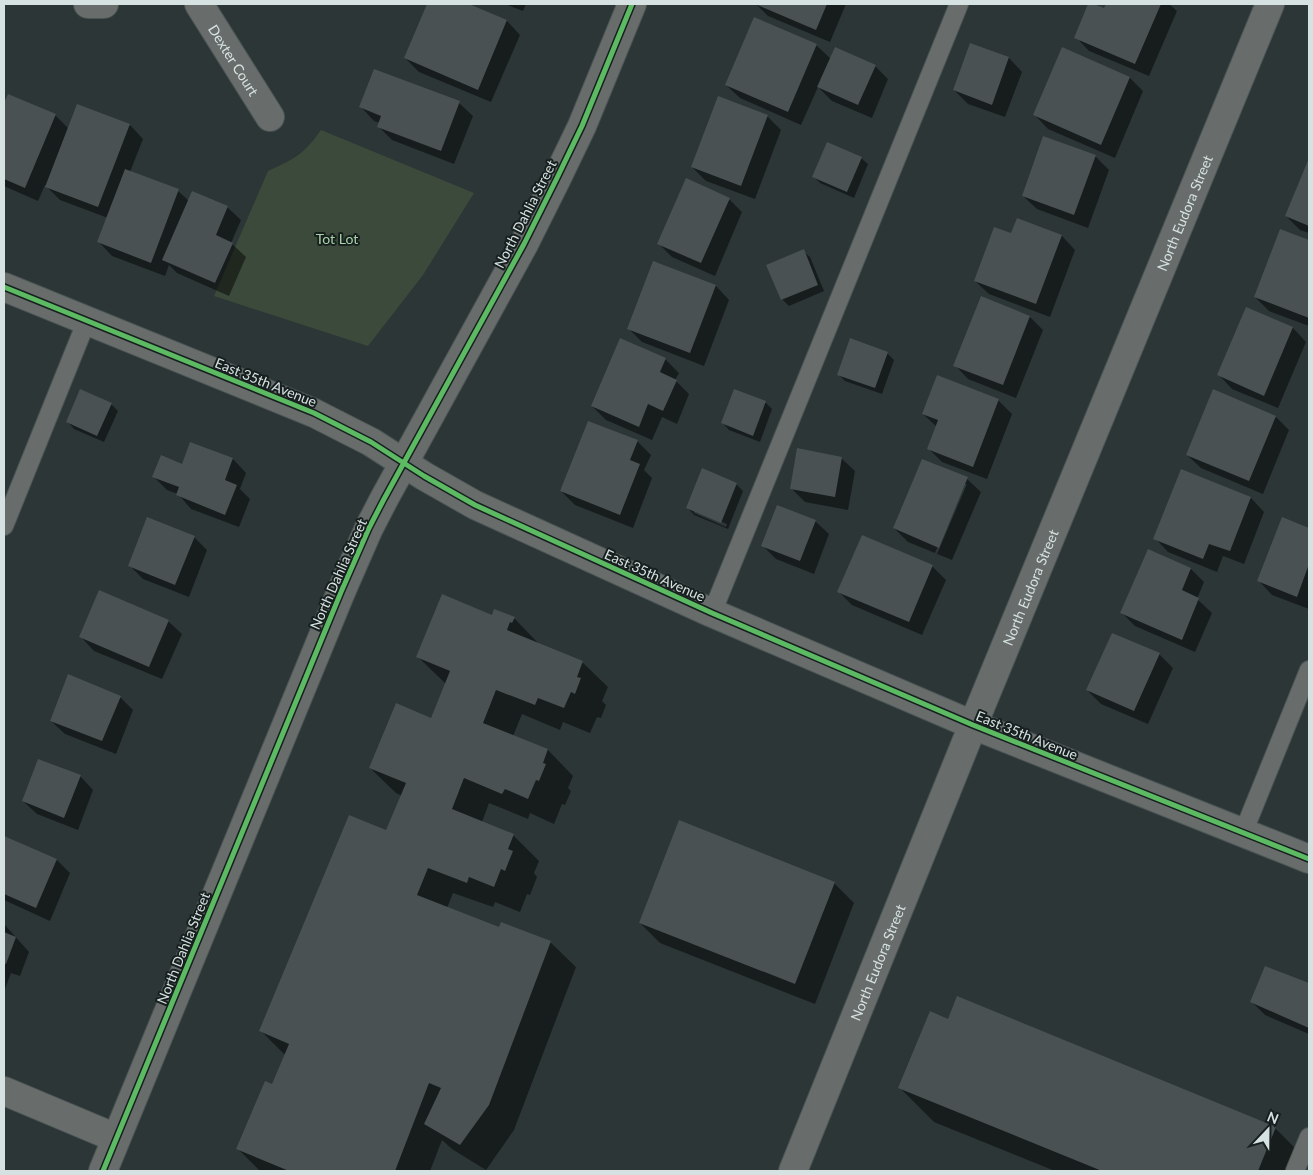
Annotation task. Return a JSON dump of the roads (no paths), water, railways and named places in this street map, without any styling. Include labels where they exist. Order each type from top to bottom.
[{"type":"street","points":[[88,4],[104,4]]},
{"type":"street","name":"Dexter Court","points":[[199,4],[270,117]]},
{"type":"street","name":"North Dahlia Street","points":[[103,1171],[369,528],[524,244],[589,109],[632,4]]},
{"type":"street","name":"North Eudora Street","points":[[793,1171],[973,725],[1270,4]]},
{"type":"street","name":"East 35th Avenue","points":[[4,287],[314,413],[371,442],[404,464],[475,505],[712,613],[973,725],[1309,859]]},
{"type":"street","points":[[4,1091],[116,1138]]},
{"type":"lane","points":[[712,613],[959,4]]},
{"type":"lane","points":[[4,526],[87,320]]},
{"type":"lane","points":[[1243,833],[1309,670]]},
{"type":"lane","points":[[1295,1171],[1309,1137]]},
{"type":"park label","name":"Tot Lot","points":[[337,238]]}]
